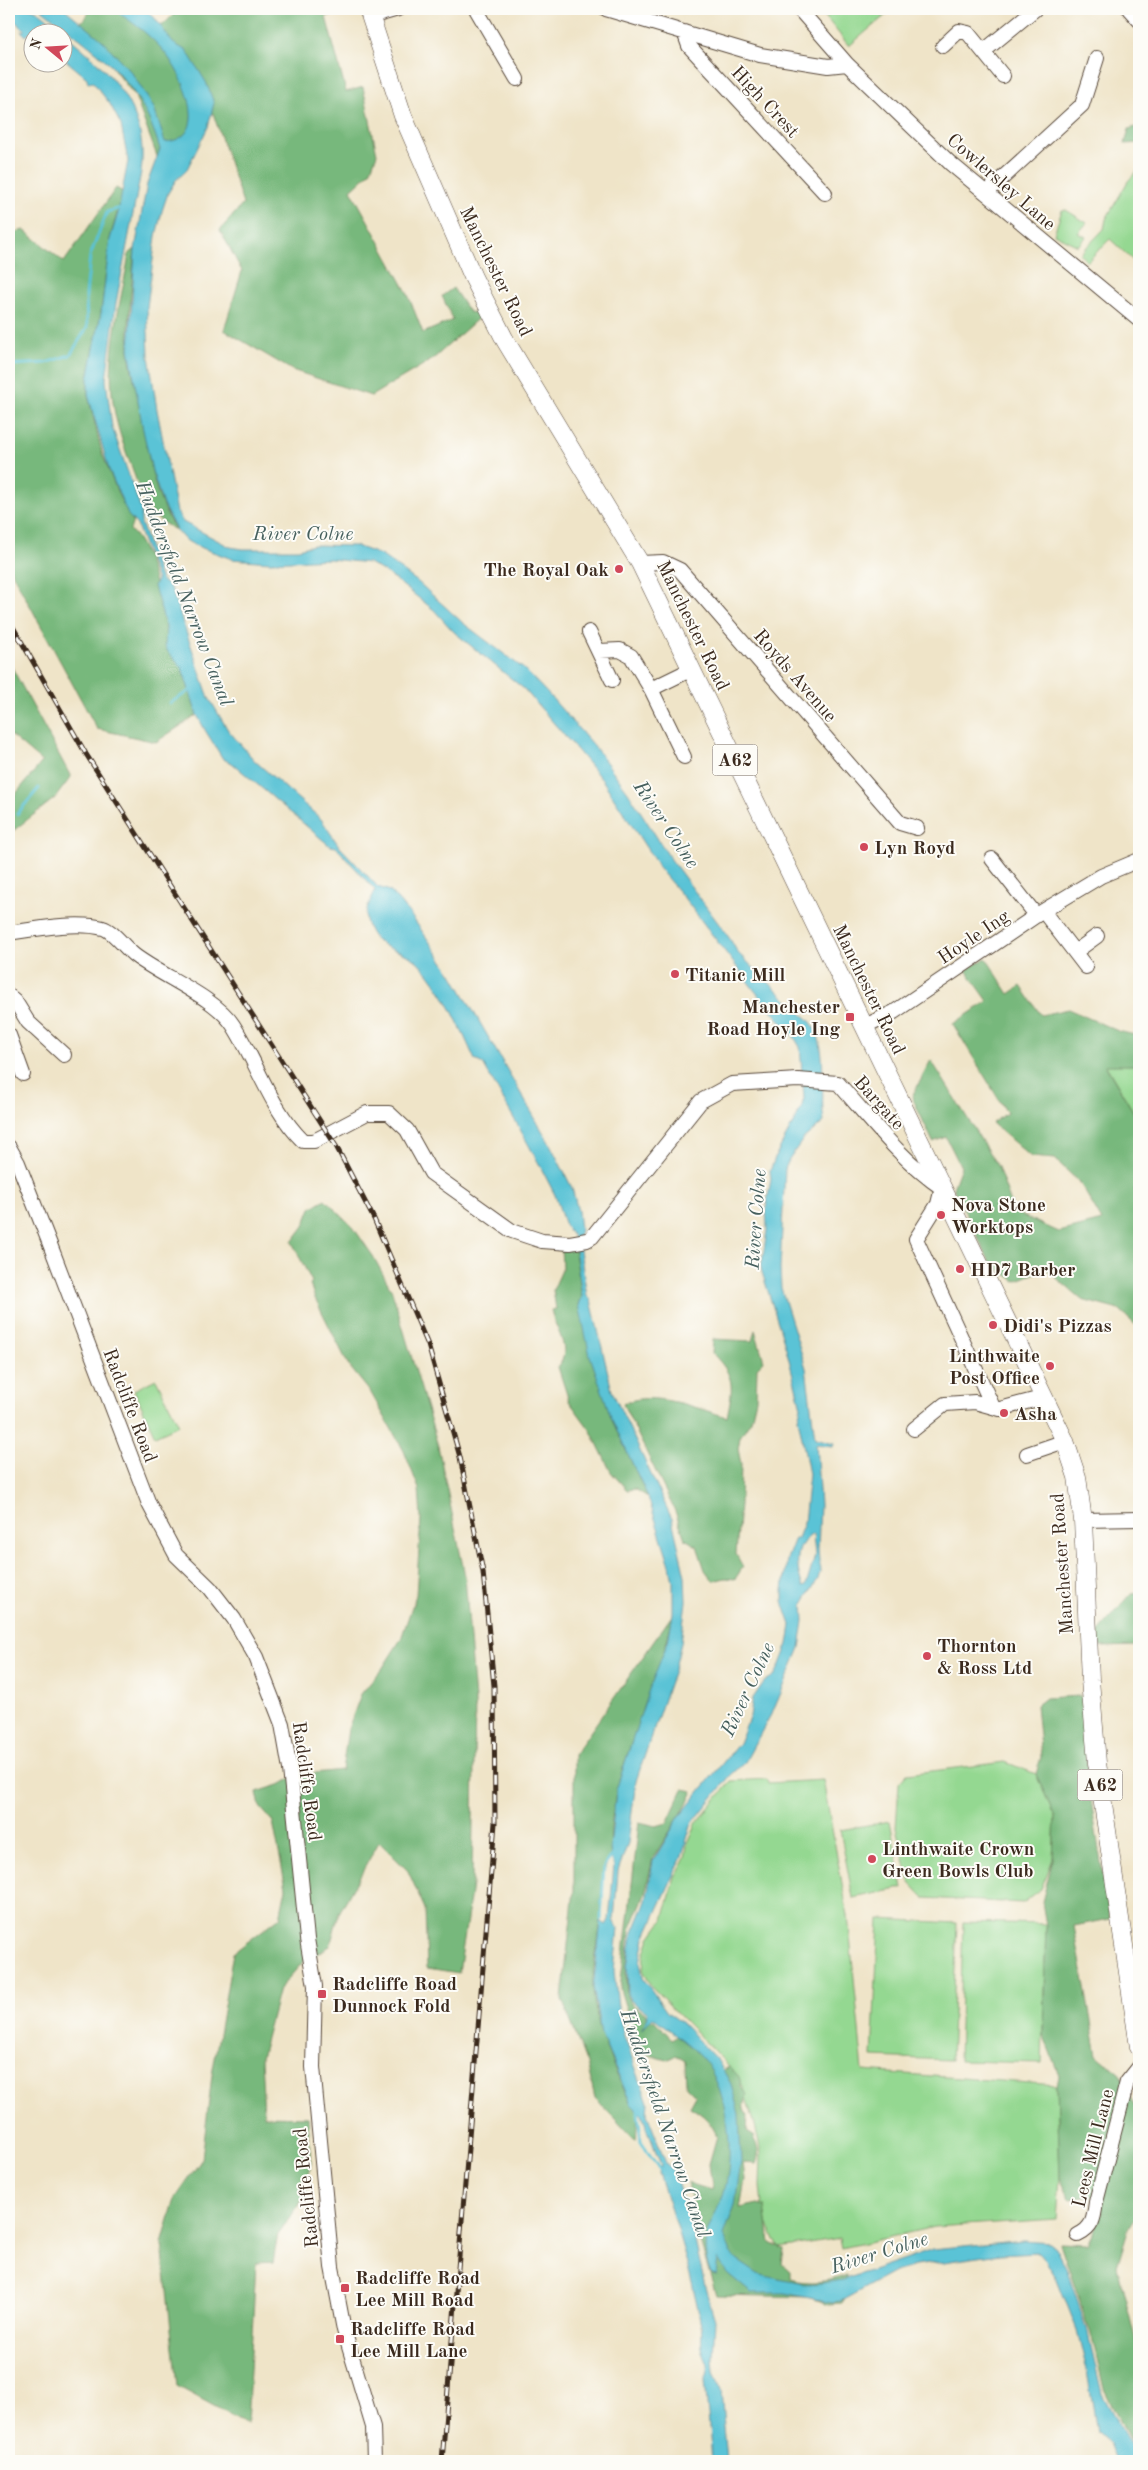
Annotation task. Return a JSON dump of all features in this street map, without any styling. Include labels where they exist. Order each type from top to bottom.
[{"type":"main road","name":"Manchester Road","points":[[369,13],[403,116],[473,277],[505,340],[640,563],[1065,1441],[1077,1478],[1083,1520],[1090,1680],[1097,1763],[1139,2047]]},
{"type":"street","points":[[369,13],[398,9]]},
{"type":"street","points":[[476,9],[516,79]]},
{"type":"street","points":[[606,9],[760,55],[828,66],[847,64]]},
{"type":"street","name":"Cowlersley Lane","points":[[799,9],[847,64],[950,163],[1139,320]]},
{"type":"street","points":[[1129,9],[1139,20]]},
{"type":"street","points":[[984,51],[1028,11]]},
{"type":"street","points":[[943,46],[959,31],[968,33],[1003,76]]},
{"type":"street","name":"High Crest","points":[[684,32],[689,46],[825,193]]},
{"type":"street","points":[[986,193],[1082,105],[1096,58]]},
{"type":"street","name":"Royds Avenue","points":[[640,563],[664,562],[680,570],[900,823],[916,828]]},
{"type":"street","points":[[589,632],[612,680]]},
{"type":"street","points":[[599,651],[620,650],[631,656],[651,689],[684,757]]},
{"type":"street","points":[[651,689],[692,669]]},
{"type":"street","points":[[992,859],[1075,952],[1086,967]]},
{"type":"street","name":"Hoyle Ing","points":[[865,1026],[894,1012],[1040,913],[1100,876],[1139,860]]},
{"type":"street","name":"Bargate","points":[[9,933],[57,926],[104,928],[133,954],[216,1007],[232,1023],[278,1110],[292,1132],[303,1141],[314,1141],[367,1113],[389,1113],[407,1130],[432,1173],[512,1231],[542,1241],[576,1242],[592,1237],[701,1101],[732,1084],[798,1080],[838,1083],[899,1150],[927,1178],[942,1188]]},
{"type":"street","points":[[1075,952],[1097,936]]},
{"type":"street","points":[[9,996],[15,1001],[28,1022],[64,1055]]},
{"type":"street","points":[[9,1035],[23,1074]]},
{"type":"street","name":"Radcliffe Road","points":[[9,1147],[18,1163],[149,1504],[176,1555],[210,1588],[234,1618],[256,1657],[282,1724],[290,1769],[307,1939],[316,1986],[313,2067],[332,2267],[344,2330],[373,2428],[374,2461]]},
{"type":"street","points":[[942,1188],[938,1204],[916,1239],[993,1407]]},
{"type":"street","points":[[914,1429],[945,1404],[975,1402],[1000,1409],[1045,1397]]},
{"type":"street","points":[[1027,1454],[1065,1441]]},
{"type":"street","points":[[1083,1520],[1139,1519]]},
{"type":"street","name":"Lees Mill Lane","points":[[1078,2235],[1089,2230],[1094,2220],[1096,2202],[1127,2082],[1139,2067]]},
{"type":"green space","points":[[92,9],[116,9],[163,25],[179,9],[341,9],[340,12],[326,17],[346,92],[363,87],[377,154],[370,172],[351,190],[407,292],[423,333],[453,320],[442,296],[453,288],[469,312],[483,314],[433,359],[371,396],[292,370],[224,330],[242,271],[220,230],[243,204],[213,113],[158,159],[135,96],[79,25]]},
{"type":"green space","points":[[819,9],[893,9],[849,46]]},
{"type":"green space","points":[[1139,126],[1139,143],[1125,144],[1129,129]]},
{"type":"green space","points":[[1139,169],[1139,266],[1110,239],[1087,262],[1080,254],[1104,229],[1106,219],[1128,181]]},
{"type":"green space","points":[[116,188],[123,192],[110,239],[101,313],[88,379],[88,395],[102,453],[119,496],[133,521],[130,530],[137,538],[149,561],[166,627],[166,636],[182,668],[197,715],[156,742],[97,729],[9,567],[9,234],[24,230],[64,262]]},
{"type":"green space","points":[[1062,210],[1066,210],[1087,223],[1078,233],[1086,237],[1078,246],[1054,234]]},
{"type":"green space","points":[[135,249],[129,324],[131,363],[156,486],[161,502],[176,530],[158,518],[146,505],[142,497],[121,436],[113,402],[111,365],[115,328],[129,254]]},
{"type":"green space","points":[[9,662],[71,777],[55,798],[9,834],[9,802],[42,762],[9,734]]},
{"type":"green space","points":[[986,958],[1009,994],[1021,986],[1041,1015],[1068,1009],[1118,1031],[1139,1036],[1139,1065],[1105,1065],[1139,1121],[1139,1183],[1134,1190],[1139,1195],[1139,1328],[1119,1310],[1082,1300],[1046,1269],[1015,1281],[991,1264],[953,1188],[961,1167],[946,1137],[933,1142],[912,1097],[931,1060],[998,1167],[1014,1212],[1059,1232],[1102,1221],[1080,1183],[1055,1159],[1031,1157],[992,1123],[1007,1113],[953,1024],[988,1001],[966,970]]},
{"type":"green space","points":[[1105,1064],[1139,1065],[1139,1121]]},
{"type":"green space","points":[[325,1199],[353,1227],[373,1256],[392,1291],[438,1446],[465,1576],[475,1700],[472,1885],[459,1973],[427,1968],[425,1909],[408,1871],[379,1842],[339,1913],[330,1946],[303,1962],[279,1989],[261,2057],[264,2116],[308,2117],[311,2163],[306,2195],[278,2234],[273,2262],[256,2263],[247,2424],[177,2386],[162,2244],[175,2198],[202,2159],[212,2075],[233,1953],[280,1917],[286,1888],[273,1822],[260,1807],[257,1792],[282,1784],[297,1775],[342,1770],[348,1729],[361,1694],[382,1669],[401,1639],[416,1595],[421,1518],[419,1489],[404,1451],[371,1393],[349,1366],[314,1296],[310,1284],[312,1282],[292,1242],[304,1226],[311,1208]]},
{"type":"green space","points":[[561,1245],[574,1246],[582,1296],[579,1305],[612,1420],[648,1497],[635,1489],[627,1490],[611,1472],[591,1431],[569,1401],[558,1367],[564,1353],[562,1339],[551,1310],[556,1309],[553,1290],[562,1270]]},
{"type":"green space","points":[[755,1330],[764,1361],[757,1368],[756,1399],[751,1420],[740,1437],[738,1449],[741,1464],[736,1554],[743,1567],[735,1579],[725,1578],[713,1581],[705,1570],[697,1546],[685,1539],[675,1511],[623,1404],[634,1400],[660,1399],[689,1405],[727,1417],[731,1397],[731,1382],[720,1361],[712,1353],[713,1339],[752,1341]]},
{"type":"green space","points":[[156,1379],[179,1425],[155,1436],[134,1390]]},
{"type":"green space","points":[[1139,1592],[1139,1646],[1099,1647],[1099,1631],[1132,1593]]},
{"type":"green space","points":[[673,1614],[666,1644],[634,1735],[616,1796],[611,1827],[611,1857],[605,1870],[601,1893],[600,1925],[593,1979],[597,2018],[606,2048],[631,2104],[638,2111],[636,2141],[595,2098],[587,2064],[562,1999],[574,1890],[574,1755]]},
{"type":"green space","points":[[1081,1696],[1090,1794],[1110,1919],[1074,1926],[1097,2055],[1120,2074],[1139,2114],[1139,2213],[1128,2230],[1117,2266],[1139,2354],[1139,2458],[1104,2389],[1093,2341],[1060,2243],[1087,2244],[1103,2212],[1093,2196],[1070,2199],[1060,2178],[1057,2085],[1059,2075],[1043,2034],[1046,1925],[1042,1902],[1053,1859],[1055,1817],[1036,1774],[1041,1757],[1036,1705],[1045,1698]]},
{"type":"green space","points":[[1005,1762],[1036,1774],[1055,1817],[1053,1859],[1041,1889],[1023,1903],[924,1898],[910,1883],[896,1828],[899,1783],[907,1774]]},
{"type":"green space","points":[[767,1779],[768,1783],[823,1780],[848,1916],[863,2071],[1057,2085],[1060,2178],[1057,2219],[934,2227],[842,2248],[840,2238],[779,2248],[763,2214],[760,2186],[761,2154],[755,2124],[742,2086],[725,2062],[651,1986],[643,1970],[644,1956],[650,1938],[663,1920],[675,1878],[685,1858],[687,1845],[697,1822],[731,1781]]},
{"type":"green space","points":[[683,1789],[693,1791],[686,1806],[653,1858],[645,1894],[630,1930],[626,1973],[627,1997],[632,2005],[645,2013],[649,2019],[655,2021],[672,2039],[678,2034],[718,2072],[730,2067],[738,2076],[740,2087],[747,2094],[744,2110],[748,2116],[747,2131],[755,2136],[753,2141],[758,2152],[756,2164],[743,2163],[745,2180],[740,2208],[758,2204],[765,2206],[770,2243],[784,2250],[782,2264],[790,2271],[790,2279],[812,2282],[847,2276],[843,2303],[828,2304],[809,2297],[716,2295],[699,2238],[688,2183],[711,2190],[709,2164],[717,2136],[706,2119],[690,2107],[696,2096],[686,2086],[685,2061],[676,2055],[667,2060],[639,2052],[620,1989],[639,1822],[656,1826],[667,1823]]},
{"type":"green space","name":"Linthwaite Crown Green Bowls Club","points":[[890,1821],[903,1888],[853,1898],[840,1830]]},
{"type":"green space","points":[[879,1919],[957,1923],[951,2060],[872,2057]]},
{"type":"green space","points":[[963,1922],[1046,1924],[1042,2063],[959,2061]]},
{"type":"water","points":[[26,8],[36,10],[51,22],[22,22],[22,27],[9,16],[9,9]]},
{"type":"water","points":[[41,9],[65,9],[102,40],[132,73],[154,108],[165,142],[180,138],[189,128],[191,116],[184,85],[160,47],[138,26],[112,9],[144,9],[154,17],[173,43],[187,51],[206,82],[214,103],[208,127],[186,171],[176,180],[168,193],[162,211],[156,236],[147,307],[149,356],[157,410],[177,512],[183,522],[230,547],[243,549],[298,549],[314,545],[356,546],[381,555],[418,582],[463,623],[524,669],[551,697],[598,751],[628,792],[670,858],[730,939],[738,953],[812,1024],[818,1035],[821,1049],[824,1122],[804,1138],[789,1159],[785,1169],[780,1269],[781,1288],[806,1368],[815,1438],[834,1443],[833,1446],[816,1444],[820,1505],[818,1549],[820,1572],[818,1579],[803,1604],[804,1621],[800,1648],[775,1707],[745,1762],[730,1776],[691,1825],[681,1859],[645,1938],[640,1962],[643,1978],[667,2012],[681,2022],[718,2061],[731,2084],[739,2114],[741,2161],[735,2205],[724,2235],[731,2253],[737,2260],[758,2274],[805,2284],[843,2280],[933,2249],[1024,2240],[1049,2242],[1056,2248],[1066,2268],[1087,2329],[1102,2394],[1131,2446],[1134,2461],[1116,2461],[1109,2443],[1097,2432],[1087,2371],[1077,2330],[1057,2279],[1038,2252],[1000,2254],[915,2266],[894,2272],[841,2301],[832,2302],[784,2293],[751,2293],[727,2273],[718,2259],[716,2275],[711,2274],[705,2251],[705,2241],[723,2195],[729,2163],[729,2144],[724,2105],[712,2072],[692,2048],[653,2017],[641,2030],[648,2017],[647,2012],[631,2001],[628,1996],[627,1966],[632,1935],[646,1901],[653,1861],[679,1817],[739,1743],[750,1716],[753,1698],[764,1682],[775,1675],[788,1644],[791,1625],[783,1602],[783,1590],[787,1559],[795,1538],[798,1538],[804,1523],[809,1474],[798,1418],[801,1407],[786,1348],[761,1269],[767,1230],[766,1208],[771,1179],[770,1171],[776,1155],[801,1109],[804,1098],[800,1047],[662,872],[603,781],[578,751],[524,689],[454,632],[434,610],[388,574],[369,563],[330,559],[270,562],[232,559],[194,545],[184,539],[176,530],[163,505],[152,471],[129,349],[135,249],[147,184],[160,149],[151,124],[140,102],[127,84],[97,53],[72,33],[72,22],[58,22]],"holes":[[[813,1534],[815,1556],[806,1586],[803,1587],[799,1573],[798,1558],[802,1544]]]},
{"type":"water","points":[[72,40],[110,76],[132,110],[139,129],[142,150],[141,172],[116,303],[106,380],[112,427],[141,510],[141,523],[161,580],[171,588],[209,698],[228,730],[255,761],[321,819],[339,846],[378,887],[390,891],[410,914],[452,974],[551,1146],[572,1188],[578,1211],[580,1229],[578,1237],[587,1296],[591,1300],[612,1391],[672,1519],[685,1576],[686,1601],[681,1643],[676,1664],[636,1781],[628,1843],[618,1871],[614,1920],[618,1928],[614,1971],[619,2015],[624,2036],[648,2102],[647,2114],[666,2163],[673,2171],[678,2185],[694,2236],[706,2291],[715,2320],[714,2372],[721,2391],[727,2461],[712,2461],[705,2380],[708,2364],[702,2348],[702,2328],[688,2267],[659,2173],[661,2165],[642,2115],[631,2104],[601,2035],[593,1987],[601,1921],[606,1925],[609,1920],[614,1865],[610,1848],[616,1790],[648,1692],[668,1641],[673,1614],[673,1582],[670,1565],[648,1497],[612,1420],[590,1356],[579,1305],[582,1296],[573,1236],[566,1228],[555,1195],[529,1145],[483,1064],[475,1060],[451,1009],[437,985],[413,958],[381,944],[371,933],[366,916],[375,890],[336,847],[330,846],[232,763],[223,759],[197,715],[182,668],[165,646],[166,627],[154,586],[157,580],[137,525],[128,515],[109,470],[88,395],[88,379],[101,313],[110,239],[118,213],[128,161],[121,125],[110,104],[93,82],[88,83],[87,78],[72,66]]},
{"type":"waterway","points":[[9,365],[46,363],[70,355],[87,328],[86,295],[90,256],[107,212],[121,208]]},
{"type":"waterway","points":[[170,703],[193,689]]},
{"type":"waterway","points":[[17,814],[39,788]]},
{"type":"waterway","points":[[601,1920],[604,1866],[611,1857]]},
{"type":"waterway","name":"Huddersfield Narrow Canal","points":[[638,2111],[641,2142],[660,2170]]},
{"type":"railway","points":[[9,620],[86,754],[336,1146],[374,1219],[428,1345],[460,1457],[483,1572],[494,1686],[495,1823],[442,2461]]},
{"type":"place","name":"The Royal Oak","points":[[619,569]]},
{"type":"place","name":"Lyn Royd","points":[[864,847]]},
{"type":"place","name":"Titanic Mill","points":[[675,974]]},
{"type":"place","name":"Manchester Road Hoyle Ing","points":[[850,1017]]},
{"type":"place","name":"Nova Stone Worktops","points":[[941,1215]]},
{"type":"place","name":"HD7 Barber","points":[[960,1269]]},
{"type":"place","name":"Didi's Pizzas","points":[[993,1325]]},
{"type":"place","name":"Linthwaite Post Office","points":[[1050,1366]]},
{"type":"place","name":"Asha","points":[[1004,1413]]},
{"type":"place","name":"Thornton & Ross Ltd","points":[[927,1656]]},
{"type":"place","name":"Linthwaite Crown Green Bowls Club","points":[[872,1859]]},
{"type":"place","name":"Radcliffe Road Dunnock Fold","points":[[322,1994]]},
{"type":"place","name":"Radcliffe Road Lee Mill Road","points":[[345,2288]]},
{"type":"place","name":"Radcliffe Road Lee Mill Lane","points":[[340,2339]]},
{"type":"water label","name":"River Colne","points":[[303,533]]},
{"type":"water label","name":"River Colne","points":[[667,824]]},
{"type":"water label","name":"River Colne","points":[[755,1219]]},
{"type":"water label","name":"River Colne","points":[[747,1689]]},
{"type":"water label","name":"River Colne","points":[[879,2252]]}]
